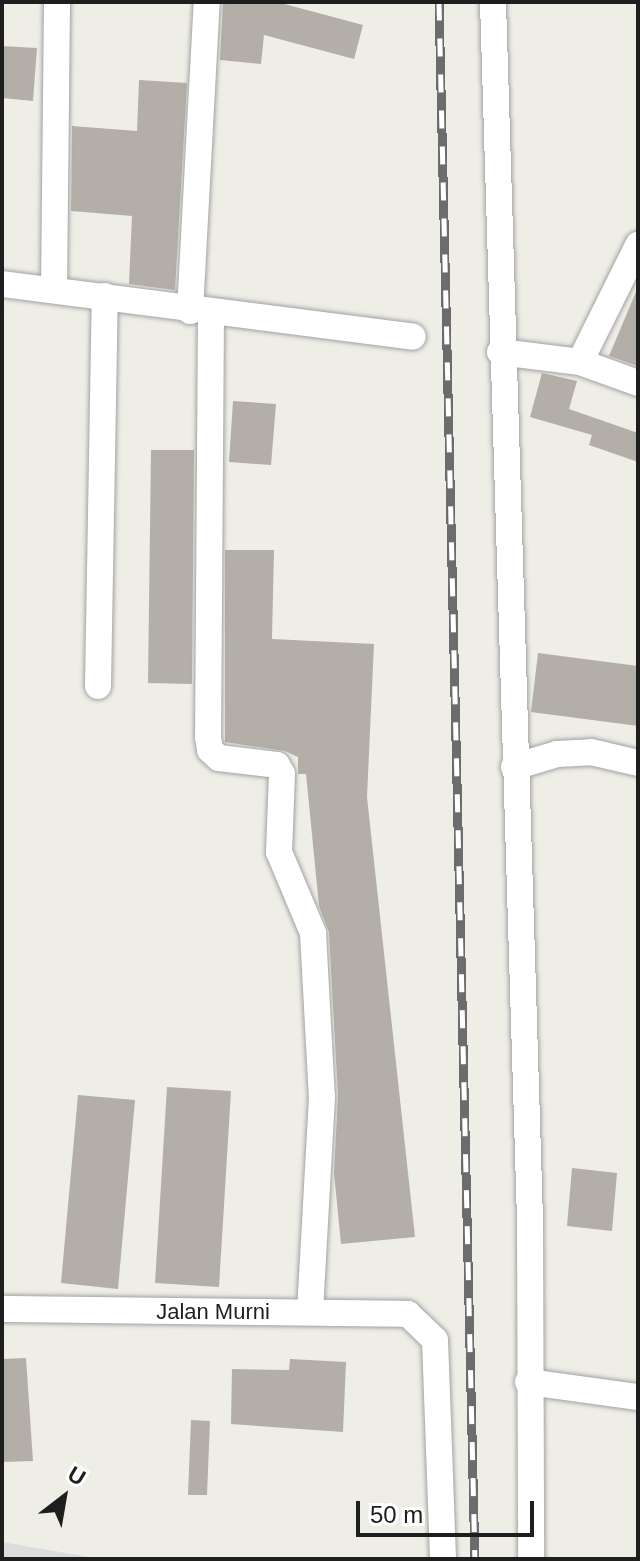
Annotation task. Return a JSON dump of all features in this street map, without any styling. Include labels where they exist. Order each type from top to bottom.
[{"type":"street","points":[[54,290],[57,2]]},
{"type":"street","points":[[207,2],[200,312],[208,737],[210,750],[219,758],[277,765],[282,774],[279,852],[313,933],[322,1097],[310,1311]]},
{"type":"street","points":[[493,2],[500,352],[530,1221],[528,1382],[531,1559]]},
{"type":"street","points":[[580,362],[638,245]]},
{"type":"street","points":[[2,284],[105,296],[200,312],[413,337]]},
{"type":"street","points":[[98,686],[105,296]]},
{"type":"street","points":[[500,352],[580,362],[638,383]]},
{"type":"street","points":[[514,767],[533,759],[580,753],[638,763]]},
{"type":"street","name":"Jalan Murni","points":[[2,1309],[408,1314],[421,1323],[435,1340],[443,1559]]},
{"type":"street","points":[[528,1382],[638,1397]]},
{"type":"shaded area","points":[[2,1542],[101,1559],[2,1559]]},
{"type":"building","points":[[223,2],[277,2],[363,25],[354,59],[264,35],[261,64],[220,60]]},
{"type":"building","points":[[2,46],[37,48],[33,101],[2,98]]},
{"type":"building","points":[[139,80],[187,83],[175,290],[129,284],[132,216],[71,211],[72,126],[137,131]]},
{"type":"building","points":[[638,287],[638,366],[609,356]]},
{"type":"building","points":[[542,373],[577,381],[569,409],[638,433],[638,462],[589,445],[592,435],[530,417]]},
{"type":"building","points":[[233,401],[276,404],[271,465],[229,462]]},
{"type":"building","points":[[151,450],[194,450],[192,684],[148,683]]},
{"type":"building","points":[[225,550],[274,550],[272,639],[374,644],[367,797],[415,1237],[341,1244],[334,1173],[338,1096],[329,932],[319,906],[306,774],[298,774],[298,757],[285,751],[225,742]]},
{"type":"building","points":[[538,653],[638,666],[638,726],[531,712]]},
{"type":"building","points":[[167,1087],[231,1091],[219,1287],[155,1283]]},
{"type":"building","points":[[78,1095],[135,1100],[118,1289],[61,1283]]},
{"type":"building","points":[[572,1168],[617,1173],[612,1231],[567,1226]]},
{"type":"building","points":[[26,1358],[33,1461],[2,1462],[2,1359]]},
{"type":"building","points":[[290,1359],[346,1362],[343,1432],[231,1424],[232,1369],[289,1370]]},
{"type":"building","points":[[191,1420],[210,1421],[207,1495],[188,1495]]},
{"type":"railway","points":[[439,2],[475,1559]]}]
